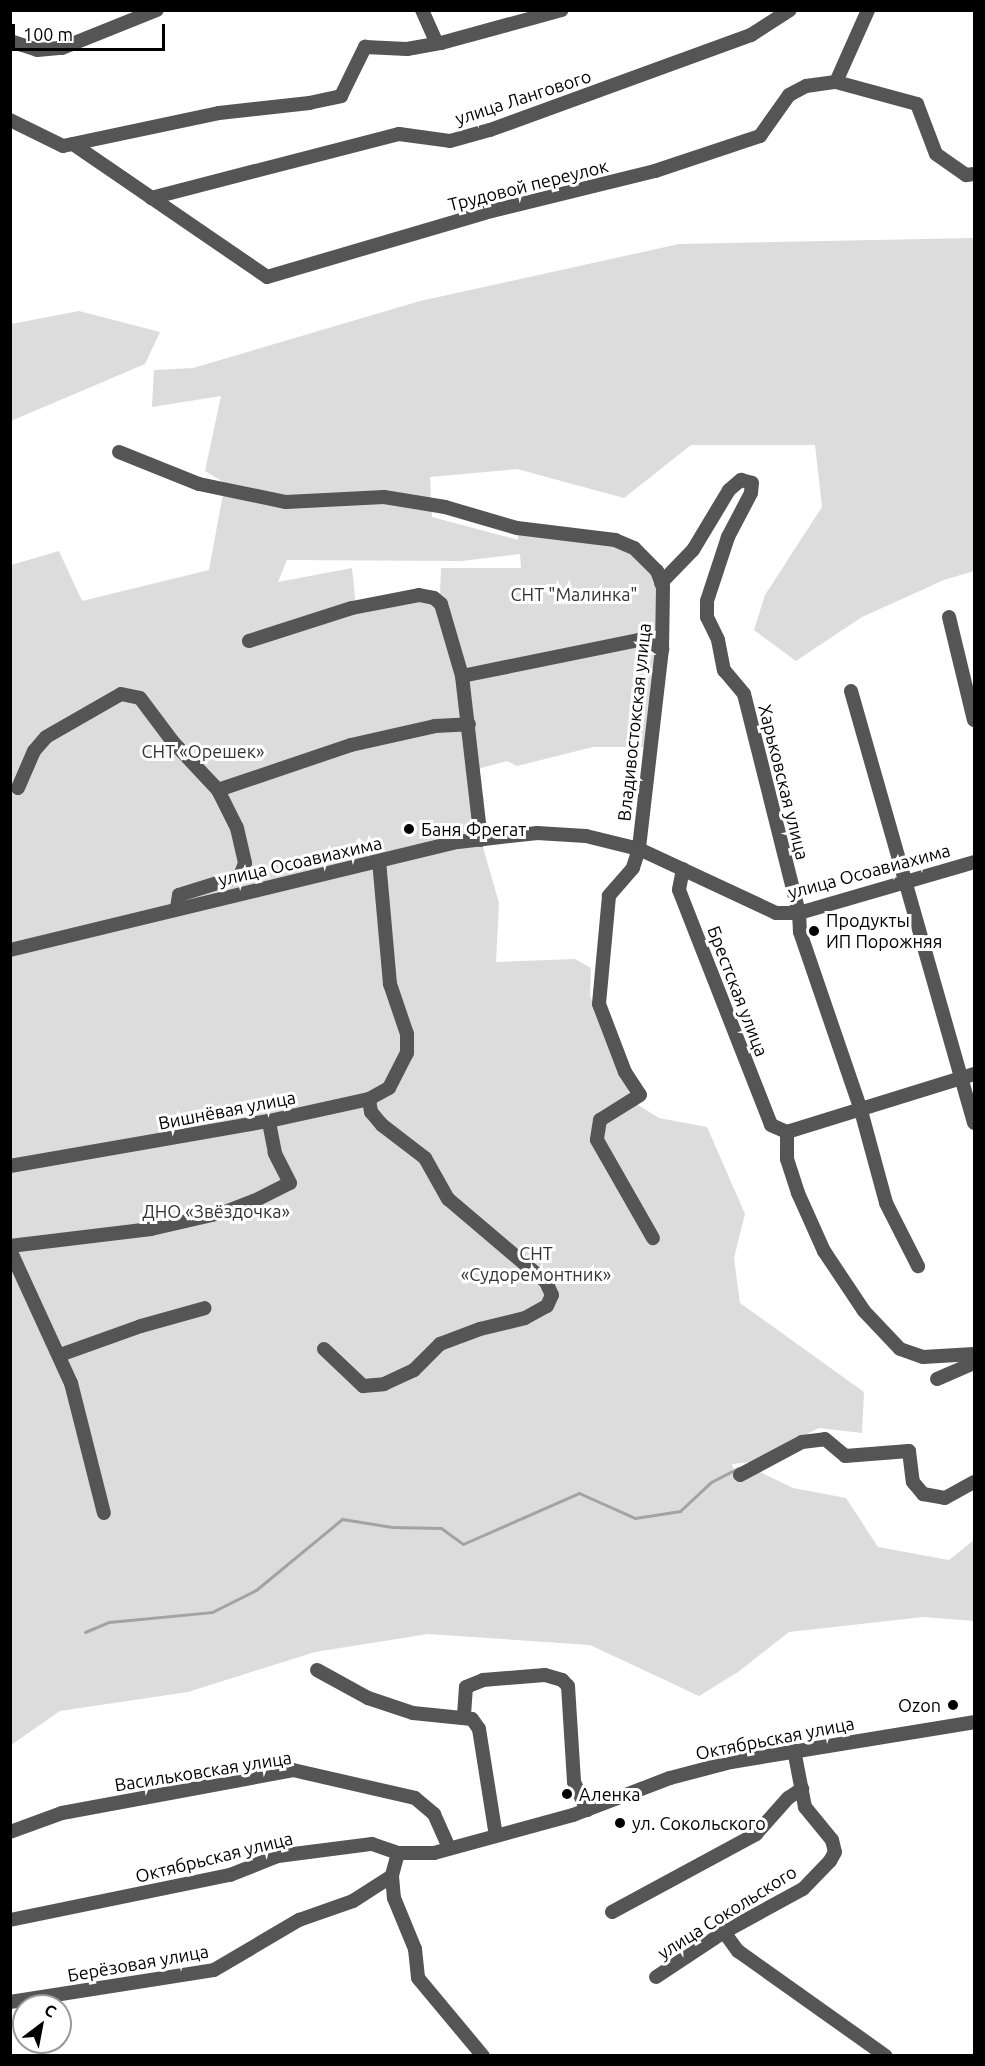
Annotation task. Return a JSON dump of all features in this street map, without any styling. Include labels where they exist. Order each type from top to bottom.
[{"type":"street","points":[[10,41],[37,50],[62,48],[157,10]]},
{"type":"street","points":[[422,10],[437,44]]},
{"type":"street","points":[[10,120],[63,146],[219,113],[341,96],[365,47],[407,49],[437,44],[562,10]]},
{"type":"street","name":"улица Лангового","points":[[151,198],[399,135],[450,141],[490,130],[751,35],[790,10]]},
{"type":"street","points":[[836,82],[868,10]]},
{"type":"street","name":"Трудовой переулок","points":[[73,144],[267,277],[484,213],[655,171],[750,140],[760,136],[789,95],[806,86],[836,82],[917,104],[936,154],[970,174]]},
{"type":"street","points":[[119,452],[199,484],[286,502],[384,497],[445,507],[517,528],[615,540],[634,548],[657,571],[661,583]]},
{"type":"street","name":"Харьковская улица","points":[[661,583],[693,550],[729,490],[741,480],[752,483],[751,493],[728,537],[707,601],[707,617],[718,640],[724,670],[744,694],[799,913],[800,932],[860,1107],[886,1203],[918,1266]]},
{"type":"street","name":"Владивостокская улица","points":[[653,1238],[597,1140],[600,1120],[640,1095],[626,1072],[599,1004],[609,896],[633,868],[639,849],[662,649],[661,583]]},
{"type":"street","points":[[249,641],[352,608],[419,595],[441,604],[462,676],[481,840]]},
{"type":"street","points":[[949,617],[975,720]]},
{"type":"street","points":[[462,676],[639,640],[662,649]]},
{"type":"street","points":[[851,691],[903,882],[968,1075],[975,1123]]},
{"type":"street","points":[[18,788],[34,751],[46,737],[121,694],[131,693],[140,698],[173,742],[218,790],[237,828],[244,863],[240,876],[179,895],[177,907]]},
{"type":"street","points":[[218,790],[351,745],[435,726],[469,724]]},
{"type":"street","name":"улица Осоавиахима","points":[[10,950],[177,907],[379,861],[481,840],[537,833],[586,836],[639,849],[776,913],[799,913],[975,862]]},
{"type":"street","name":"Вишнёвая улица","points":[[10,1166],[269,1121],[369,1099],[389,1088],[396,1078],[406,1053],[406,1034],[390,984],[379,861]]},
{"type":"street","name":"Брестская улица","points":[[682,869],[679,890],[771,1125],[787,1132]]},
{"type":"street","points":[[968,1075],[860,1107],[787,1132],[787,1159],[798,1193],[824,1251],[864,1311],[900,1348],[923,1357],[975,1354]]},
{"type":"street","points":[[324,1349],[363,1386],[384,1384],[414,1370],[440,1344],[525,1318],[547,1306],[552,1295],[546,1282],[448,1199],[425,1158],[382,1125],[371,1112],[369,1099]]},
{"type":"street","points":[[104,1513],[71,1383],[10,1248],[190,1221],[225,1212],[290,1183],[275,1153],[269,1121]]},
{"type":"street","points":[[60,1355],[141,1326],[205,1308]]},
{"type":"street","points":[[937,1379],[975,1363]]},
{"type":"street","points":[[740,1475],[802,1442],[825,1439],[845,1456],[909,1451],[913,1482],[923,1494],[945,1498],[975,1482]]},
{"type":"street","points":[[317,1670],[368,1698],[413,1713],[464,1715],[479,1728],[496,1836]]},
{"type":"street","points":[[464,1715],[466,1687],[483,1680],[545,1675],[562,1680],[568,1686],[574,1782],[587,1810]]},
{"type":"street","name":"Октябрьская улица","points":[[10,1920],[230,1875],[278,1856],[372,1844],[398,1852],[434,1853],[448,1846],[496,1836],[587,1810],[670,1779],[794,1750],[975,1722]]},
{"type":"street","name":"улица Сокольского","points":[[657,1977],[724,1932],[803,1889],[830,1861],[835,1851],[832,1840],[805,1807],[794,1750]]},
{"type":"street","name":"Васильковская улица","points":[[10,1832],[62,1813],[293,1770],[415,1798],[434,1814],[448,1846]]},
{"type":"street","points":[[612,1912],[756,1834],[788,1798],[802,1789]]},
{"type":"street","points":[[398,1852],[392,1876],[394,1898],[415,1949],[418,1978],[483,2055]]},
{"type":"street","name":"Берёзовая улица","points":[[10,2002],[214,1970],[300,1920],[353,1901],[392,1876]]},
{"type":"street","points":[[724,1932],[738,1952],[886,2055]]},
{"type":"green space","points":[[974,238],[974,571],[944,580],[862,617],[796,661],[754,630],[765,595],[822,507],[815,445],[691,445],[624,498],[517,469],[430,477],[432,517],[518,540],[517,528],[634,548],[663,587],[650,747],[593,747],[517,766],[507,761],[474,770],[481,840],[499,903],[496,962],[575,959],[591,968],[590,996],[633,1102],[659,1118],[707,1127],[745,1214],[734,1258],[740,1303],[864,1392],[862,1433],[819,1428],[751,1462],[732,1464],[736,1479],[760,1472],[793,1488],[846,1498],[878,1547],[949,1560],[974,1540],[974,1621],[923,1617],[789,1632],[738,1672],[699,1696],[590,1645],[428,1634],[315,1652],[188,1692],[60,1711],[11,1745],[11,565],[59,551],[82,601],[209,570],[225,483],[205,471],[221,396],[152,407],[154,370],[193,368],[420,301],[679,244]],"holes":[[[520,554],[521,568],[441,568],[440,595],[356,607],[352,568],[278,582],[287,560],[461,561]]]},
{"type":"green space","points":[[79,311],[160,332],[145,364],[11,421],[11,324]]},
{"type":"waterway","points":[[85,1632],[109,1622],[212,1612],[256,1590],[342,1519],[392,1527],[441,1528],[463,1544],[579,1493],[635,1518],[680,1511],[711,1482],[739,1468]]},
{"type":"place","name":"Баня Фрегат","points":[[409,829]]},
{"type":"place","name":"Продукты ИП Порожняя","points":[[814,931]]},
{"type":"place","name":"Ozon","points":[[953,1705]]},
{"type":"place","name":"Аленка","points":[[567,1794]]},
{"type":"place","name":"ул. Сокольского","points":[[620,1823]]},
{"type":"park label","name":"СНТ \"Малинка\"","points":[[574,594]]},
{"type":"park label","name":"СНТ «Орешек»","points":[[203,751]]},
{"type":"park label","name":"ДНО «Звёздочка»","points":[[216,1211]]},
{"type":"park label","name":"СНТ «Судоремонтник»","points":[[536,1264]]}]
